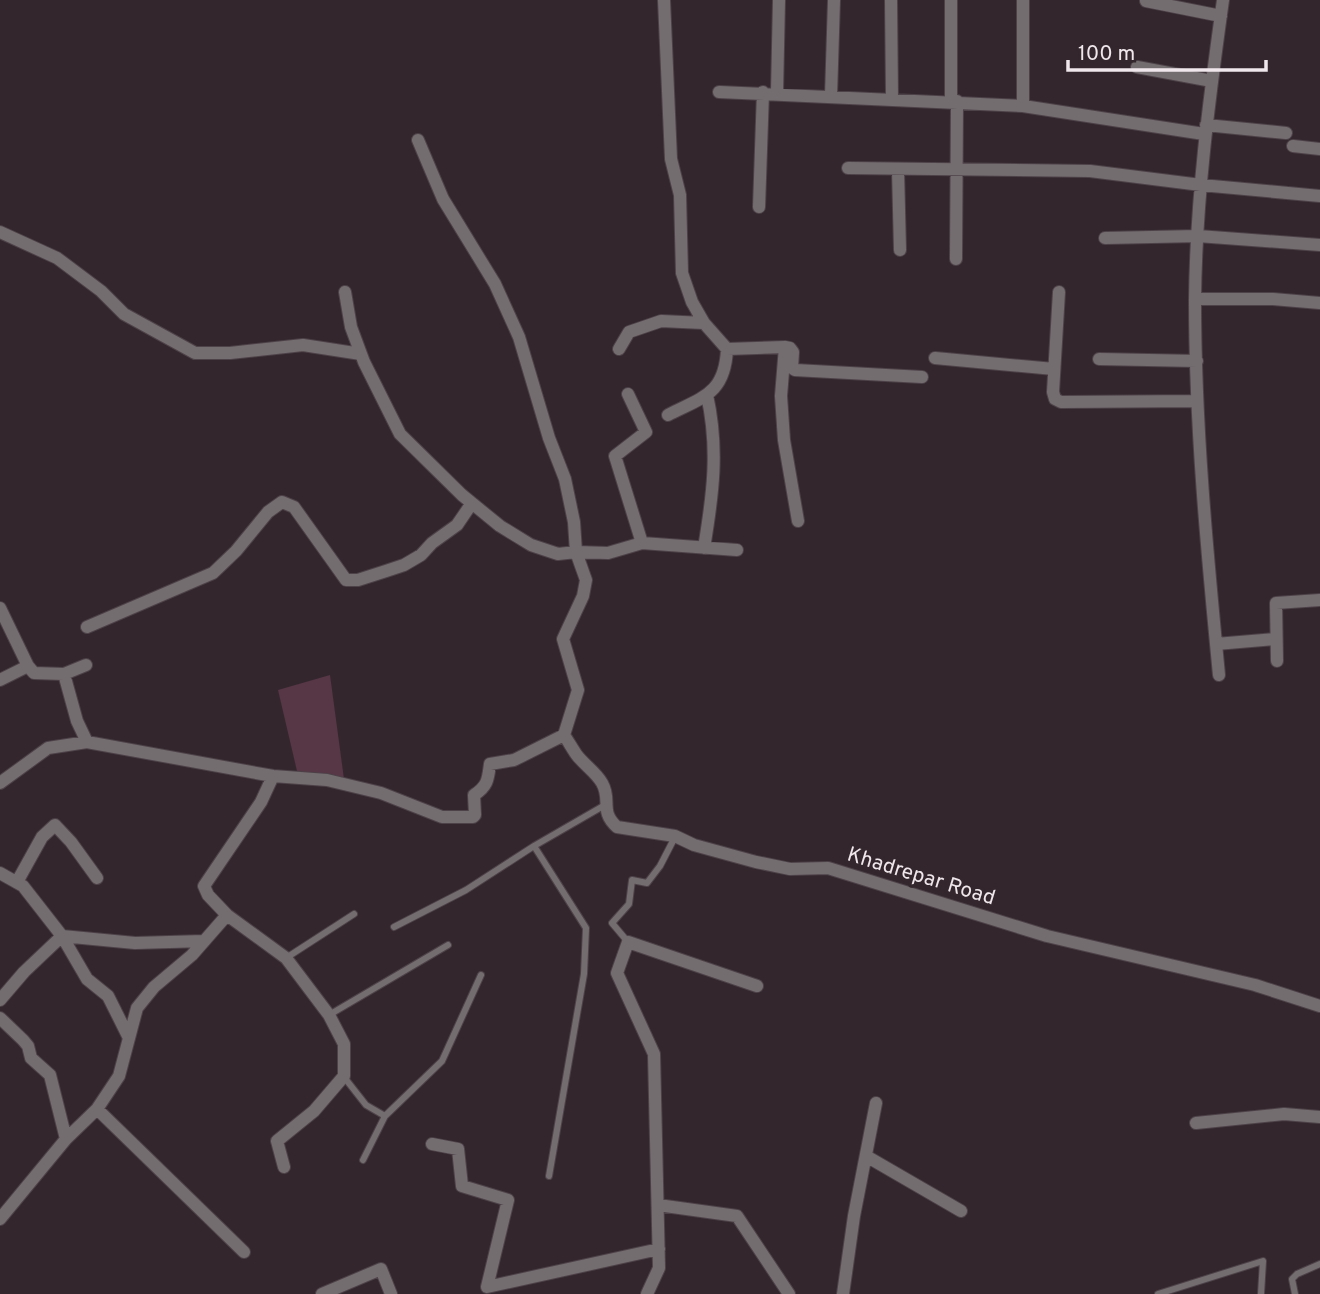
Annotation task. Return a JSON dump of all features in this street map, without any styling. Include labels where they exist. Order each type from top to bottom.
[{"type":"street","points":[[664,0],[671,159],[680,195],[682,273],[692,302],[704,323],[727,349],[720,384],[707,395],[668,415]]},
{"type":"street","points":[[777,93],[779,0]]},
{"type":"street","points":[[831,96],[834,0]]},
{"type":"street","points":[[891,0],[892,98]]},
{"type":"street","points":[[951,0],[957,170],[956,259]]},
{"type":"street","points":[[1023,0],[1023,106]]},
{"type":"street","points":[[1219,675],[1197,401],[1195,299],[1205,130],[1223,0]]},
{"type":"street","points":[[1146,1],[1221,16]]},
{"type":"street","points":[[1137,67],[1212,81]]},
{"type":"street","points":[[719,92],[954,101],[1023,106],[1205,130],[1286,133]]},
{"type":"street","points":[[758,207],[763,92]]},
{"type":"street","points":[[0,783],[48,748],[87,742],[273,776],[327,780],[382,793],[442,817],[473,817],[474,795],[485,787],[489,780],[490,764],[514,760],[564,735],[578,690],[563,639],[583,596],[586,580],[576,552],[574,522],[565,479],[525,362],[525,351],[495,284],[443,199],[418,140]]},
{"type":"street","points":[[1293,146],[1320,149]]},
{"type":"street","points":[[848,168],[1090,171],[1320,196]]},
{"type":"street","points":[[898,170],[900,250]]},
{"type":"street","points":[[0,232],[57,258],[101,291],[124,314],[195,353],[230,353],[303,345],[361,354]]},
{"type":"street","points":[[1105,237],[1198,236],[1320,245]]},
{"type":"street","points":[[345,292],[351,327],[361,354],[400,434],[500,526],[531,545],[558,554],[608,553],[642,544],[737,550]]},
{"type":"street","points":[[1059,292],[1053,391],[1055,399],[1060,402],[1197,401]]},
{"type":"street","points":[[1195,299],[1273,299],[1320,303]]},
{"type":"street","points":[[620,349],[629,332],[661,321],[704,323]]},
{"type":"street","points":[[785,347],[781,396],[784,440],[798,521]]},
{"type":"street","points":[[727,349],[790,348],[793,352],[792,368],[795,370],[922,377]]},
{"type":"street","points":[[935,358],[1054,369]]},
{"type":"street","points":[[1098,359],[1196,361]]},
{"type":"street","points":[[628,394],[646,432],[615,456],[642,544]]},
{"type":"street","points":[[704,548],[715,462],[713,425],[707,395]]},
{"type":"street","points":[[87,627],[213,573],[236,551],[268,512],[282,502],[294,507],[346,580],[358,580],[404,565],[421,555],[457,525],[472,503]]},
{"type":"street","points":[[1277,661],[1276,603],[1320,600]]},
{"type":"street","points":[[0,608],[34,673],[64,674],[86,665]]},
{"type":"street","points":[[1216,644],[1275,639]]},
{"type":"street","points":[[0,680],[28,666]]},
{"type":"street","points":[[64,674],[77,721],[87,742]]},
{"type":"street","name":"Khadrepar Road","points":[[564,735],[576,755],[602,782],[607,801],[606,811],[617,827],[676,836],[694,845],[790,869],[828,868],[1047,936],[1255,985],[1320,1006]]},
{"type":"street","points":[[273,776],[261,802],[204,886],[208,895],[228,915],[286,958],[329,1015],[344,1044],[344,1076],[314,1111],[277,1141],[284,1167]]},
{"type":"street","points":[[17,882],[42,837],[55,825],[97,878]]},
{"type":"street","points":[[0,873],[23,886],[62,936],[87,979],[108,996],[129,1038]]},
{"type":"street","points":[[0,1219],[66,1139],[97,1109],[119,1076],[136,1008],[154,988],[192,955],[228,915]]},
{"type":"street","points":[[0,1000],[24,972],[62,936],[135,943],[204,941]]},
{"type":"street","points":[[647,1294],[659,1268],[654,1054],[617,973],[628,942],[757,986]]},
{"type":"street","points":[[0,1018],[28,1046],[31,1058],[50,1075],[66,1139]]},
{"type":"street","points":[[843,1294],[876,1104]]},
{"type":"street","points":[[97,1109],[244,1252]]},
{"type":"street","points":[[1196,1123],[1284,1114],[1320,1117]]},
{"type":"street","points":[[432,1144],[458,1149],[461,1186],[508,1200],[487,1287],[659,1249]]},
{"type":"street","points":[[866,1156],[961,1211]]},
{"type":"street","points":[[658,1205],[737,1216],[789,1294]]},
{"type":"street","points":[[322,1294],[381,1269],[391,1294]]},
{"type":"lane","points":[[394,927],[466,890],[606,804]]},
{"type":"lane","points":[[628,942],[612,923],[629,904],[632,880],[647,883],[660,866],[676,836]]},
{"type":"lane","points":[[534,846],[586,928],[584,974],[549,1176]]},
{"type":"lane","points":[[286,958],[354,915]]},
{"type":"lane","points":[[329,1015],[447,945]]},
{"type":"lane","points":[[363,1160],[385,1116],[442,1061],[481,975]]},
{"type":"lane","points":[[344,1076],[366,1105],[385,1116]]},
{"type":"lane","points":[[1158,1294],[1170,1288],[1263,1261],[1261,1294]]},
{"type":"lane","points":[[1295,1294],[1292,1279],[1320,1264]]},
{"type":"shaded area","points":[[330,675],[344,779],[297,771],[278,690]]}]
